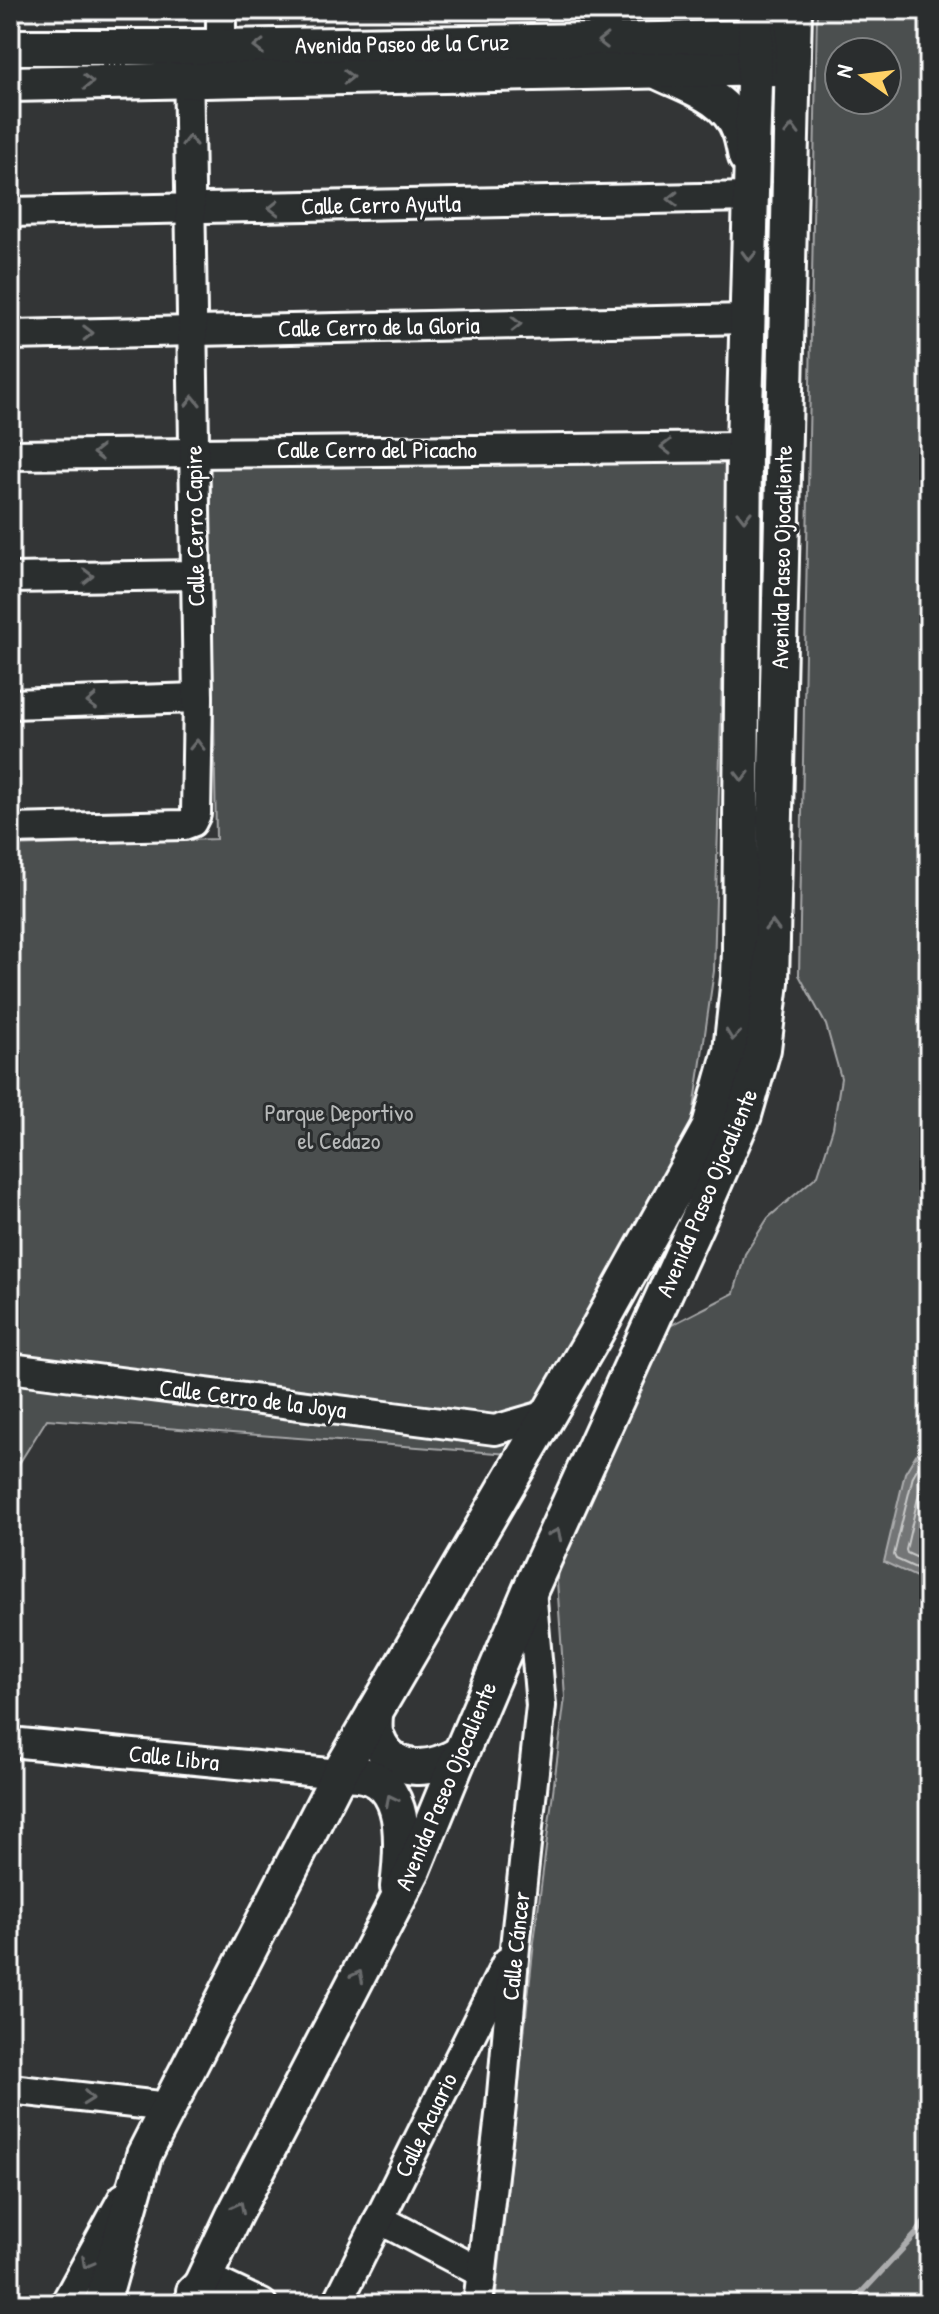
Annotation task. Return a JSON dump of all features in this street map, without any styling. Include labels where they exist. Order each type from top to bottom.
[{"type":"main road","points":[[718,10],[659,55],[731,114],[740,132],[752,190]]},
{"type":"main road","name":"Avenida Paseo de la Cruz","points":[[10,84],[189,80],[659,55],[755,38],[793,38]]},
{"type":"main road","name":"Avenida Paseo Ojocaliente","points":[[102,2304],[141,2164],[339,1774],[594,1336],[709,1129],[731,1051],[739,978],[744,447],[755,38]]},
{"type":"main road","name":"Avenida Paseo Ojocaliente","points":[[198,2290],[413,1870],[531,1588],[744,1115],[763,1049],[771,982],[793,38]]},
{"type":"main road","name":"Avenida Paseo de la Cruz","points":[[10,47],[659,55]]},
{"type":"main road","points":[[375,1712],[375,1734],[386,1754],[401,1765],[419,1768],[444,1763],[460,1754]]},
{"type":"main road","points":[[339,1774],[356,1772],[373,1776],[396,1802],[400,1865],[396,1903]]},
{"type":"street","name":"Calle Cerro Capire","points":[[10,829],[184,825],[192,822],[196,814],[198,698],[189,80],[221,10]]},
{"type":"street","name":"Calle Cerro Ayutla","points":[[10,212],[752,190]]},
{"type":"street","name":"Calle Cerro de la Gloria","points":[[10,335],[747,319]]},
{"type":"street","name":"Calle Cerro del Picacho","points":[[10,455],[744,447]]},
{"type":"street","points":[[10,578],[196,575]]},
{"type":"street","points":[[10,704],[198,698]]},
{"type":"street","name":"Calle Cerro de la Joya","points":[[10,1368],[495,1430]]},
{"type":"street","points":[[521,1460],[495,1430],[546,1415]]},
{"type":"street","name":"Calle Cáncer","points":[[478,2304],[541,1706],[531,1588]]},
{"type":"street","name":"Calle Libra","points":[[10,1742],[339,1774]]},
{"type":"street","name":"Calle Acuario","points":[[337,2304],[515,1947]]},
{"type":"street","points":[[10,2089],[168,2107]]},
{"type":"street","points":[[65,2304],[141,2164]]},
{"type":"street","points":[[379,2219],[480,2272]]},
{"type":"street","points":[[180,2304],[198,2290],[262,2304]]},
{"type":"green space","points":[[817,10],[929,10],[929,2304],[495,2304],[534,1942],[565,1697],[557,1581],[585,1473],[658,1332],[734,1293],[745,1254],[768,1218],[818,1175],[833,1128],[841,1078],[826,1025],[799,975]]},
{"type":"green space","name":"Parque Deportivo el Cedazo","points":[[728,463],[714,971],[692,1124],[609,1288],[510,1454],[47,1419],[10,1478],[10,846],[216,839],[210,468]]},
{"type":"water","points":[[929,1433],[929,1583],[884,1562],[905,1473]]},
{"type":"waterway","points":[[851,2304],[918,2232],[929,2214]]}]
